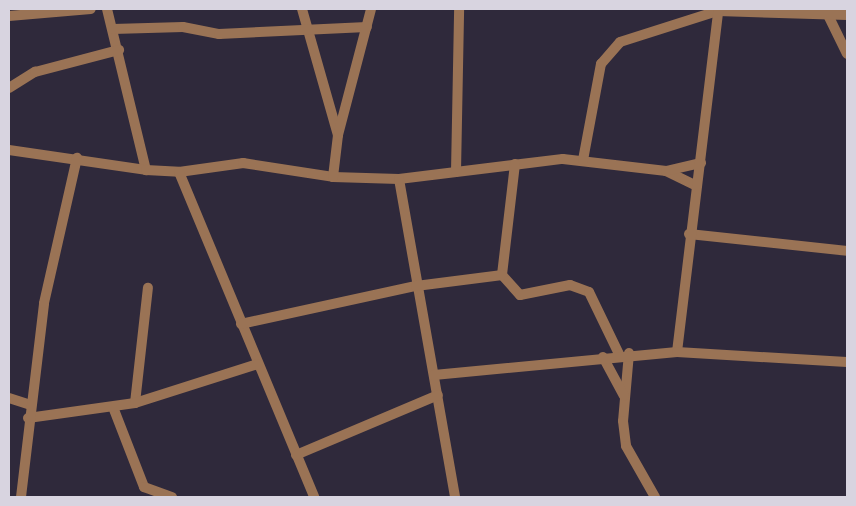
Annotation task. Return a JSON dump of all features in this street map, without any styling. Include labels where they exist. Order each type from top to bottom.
[{"type":"street","points":[[9,16],[91,9]]},
{"type":"street","points":[[107,9],[119,50],[146,170]]},
{"type":"street","points":[[302,9],[305,30],[338,135]]},
{"type":"street","points":[[334,177],[338,135],[371,9]]},
{"type":"street","points":[[456,172],[459,9]]},
{"type":"street","points":[[677,352],[695,185],[701,163],[718,11]]},
{"type":"street","points":[[583,160],[601,64],[609,52],[620,42],[718,11],[775,11],[847,15]]},
{"type":"street","points":[[828,15],[847,54]]},
{"type":"street","points":[[113,29],[183,27],[219,34],[367,28]]},
{"type":"street","points":[[9,88],[35,72],[119,50]]},
{"type":"street","points":[[9,150],[77,158],[146,170],[179,172],[243,163],[334,177],[399,179],[515,164],[583,160],[666,171],[695,185]]},
{"type":"street","points":[[21,497],[28,418],[44,303],[77,158]]},
{"type":"street","points":[[666,171],[701,163]]},
{"type":"street","points":[[515,164],[502,275],[520,295],[570,284],[589,292],[624,354],[626,446],[655,497]]},
{"type":"street","points":[[179,172],[314,497]]},
{"type":"street","points":[[399,179],[416,286],[438,395],[454,497]]},
{"type":"street","points":[[690,234],[847,251]]},
{"type":"street","points":[[241,324],[416,286],[502,275]]},
{"type":"street","points":[[135,402],[148,288]]},
{"type":"street","points":[[434,375],[624,354],[677,352],[847,362]]},
{"type":"street","points":[[603,356],[624,397]]},
{"type":"street","points":[[28,418],[113,407],[135,402],[258,364]]},
{"type":"street","points":[[296,455],[438,395]]},
{"type":"street","points":[[9,398],[30,405]]},
{"type":"street","points":[[113,407],[144,487],[172,497]]}]
